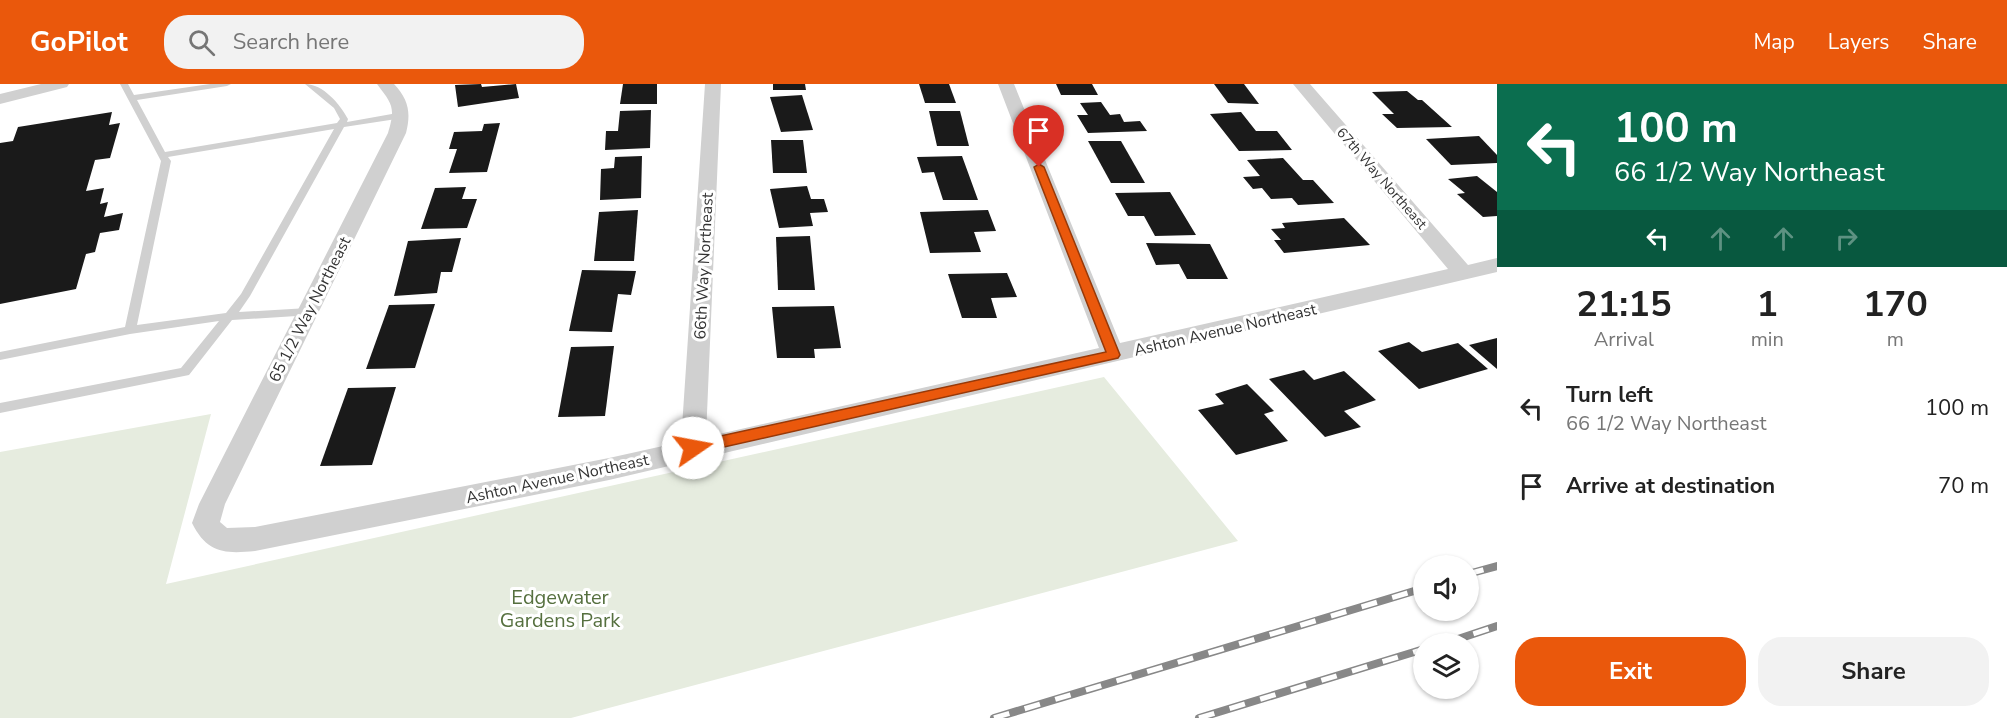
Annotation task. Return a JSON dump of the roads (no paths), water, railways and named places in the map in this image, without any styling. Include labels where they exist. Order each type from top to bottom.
[{"type":"street","points":[[0,99],[60,84]]},
{"type":"street","points":[[385,84],[399,100],[403,115]]},
{"type":"street","name":"66th Way Northeast","points":[[693,448],[713,84]]},
{"type":"street","points":[[1006,84],[1113,355]]},
{"type":"street","name":"67th Way Northeast","points":[[1301,84],[1463,273]]},
{"type":"street","name":"65 1/2 Way Northeast","points":[[213,536],[206,523],[212,504],[397,133],[403,115]]},
{"type":"street","name":"Ashton Avenue Northeast","points":[[213,536],[227,541],[255,539],[609,469],[1497,265]]},
{"type":"lane","points":[[124,84],[166,161],[130,330]]},
{"type":"lane","points":[[132,98],[227,84]]},
{"type":"lane","points":[[0,408],[185,372],[245,296],[344,119],[337,106],[309,84]]},
{"type":"lane","points":[[163,155],[342,123],[403,115]]},
{"type":"lane","points":[[0,356],[130,330],[230,316],[308,312]]},
{"type":"railway","points":[[1479,571],[1497,566]]},
{"type":"railway","points":[[994,718],[1413,591]]},
{"type":"railway","points":[[1476,633],[1497,626]]},
{"type":"railway","points":[[1199,718],[1413,652]]},
{"type":"park label","name":"Edgewater Gardens Park","points":[[560,608]]}]
